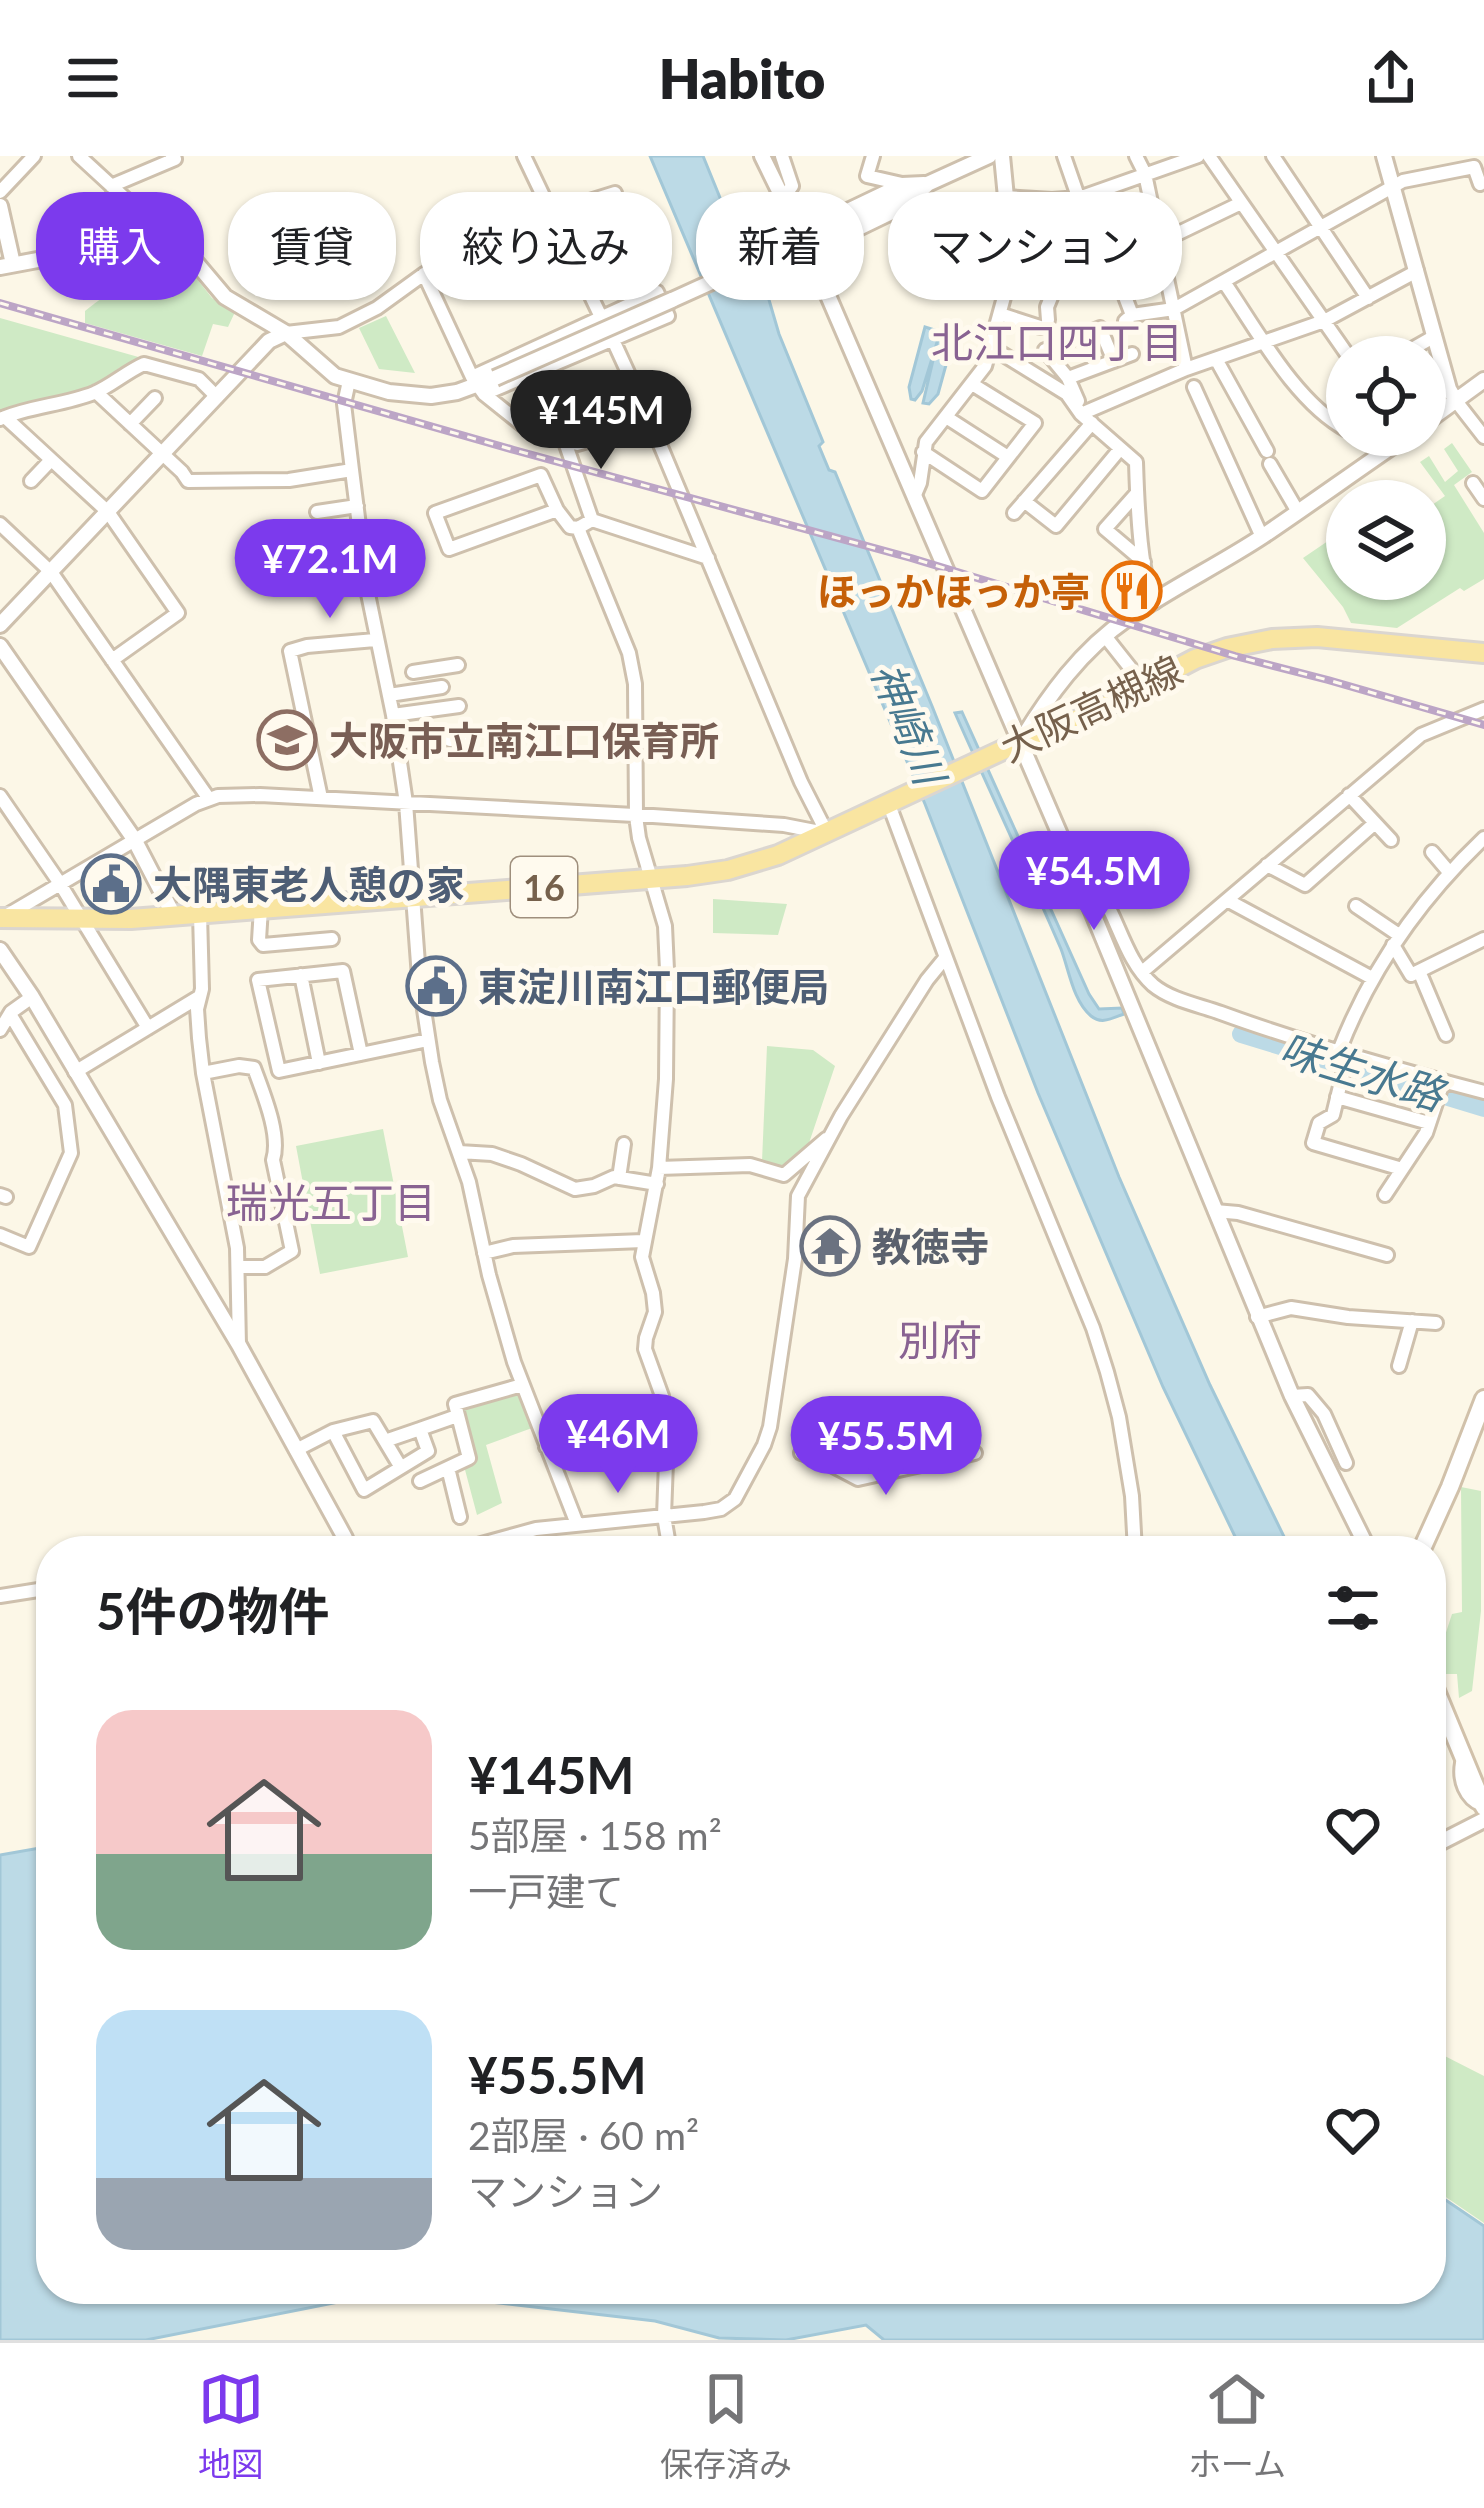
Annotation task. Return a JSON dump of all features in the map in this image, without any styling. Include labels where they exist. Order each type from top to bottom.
[{"type":"main road","name":"大阪高槻線","points":[[1,918],[174,916],[728,870],[778,855],[1216,651],[1283,638],[1340,638],[1484,653]]},
{"type":"main road","points":[[1428,1536],[1484,1399]]},
{"type":"main road","points":[[1446,1713],[1484,1806]]},
{"type":"street","points":[[0,193],[34,156]]},
{"type":"street","points":[[79,156],[118,192]]},
{"type":"street","points":[[111,186],[175,159],[172,156]]},
{"type":"street","points":[[524,156],[541,192]]},
{"type":"street","points":[[762,156],[780,192]]},
{"type":"street","points":[[782,156],[792,186],[788,192]]},
{"type":"street","points":[[872,156],[867,176],[902,184],[931,182]]},
{"type":"street","points":[[864,212],[989,156]]},
{"type":"street","points":[[1002,156],[1006,192]]},
{"type":"street","points":[[1064,156],[1077,192]]},
{"type":"street","points":[[1136,156],[1149,192]]},
{"type":"street","points":[[1096,192],[1198,156]]},
{"type":"street","points":[[1209,156],[1334,336]]},
{"type":"street","points":[[1273,156],[1368,298]]},
{"type":"street","points":[[1384,156],[1435,336]]},
{"type":"street","points":[[1123,300],[1129,318],[1174,309],[1403,182],[1474,166],[1480,184]]},
{"type":"street","points":[[864,226],[906,206],[931,182]]},
{"type":"street","points":[[864,202],[902,184]]},
{"type":"street","points":[[1182,231],[1241,203]]},
{"type":"street","points":[[0,206],[7,266]]},
{"type":"street","points":[[1014,513],[1086,418],[1186,369],[1324,321],[1417,271]]},
{"type":"street","points":[[204,272],[225,296],[286,333],[334,376],[389,392],[430,397],[478,385],[613,340],[668,316],[657,292],[602,316],[478,385]]},
{"type":"street","points":[[0,625],[269,341],[286,333],[339,327],[377,308],[420,277]]},
{"type":"street","points":[[1224,281],[1306,399],[1326,417]]},
{"type":"street","points":[[478,385],[696,289]]},
{"type":"street","points":[[437,300],[478,385],[530,431],[559,426],[592,520]]},
{"type":"street","points":[[594,300],[602,316]]},
{"type":"street","points":[[825,300],[914,497],[1013,746],[1073,865],[1257,1316],[1362,1536]]},
{"type":"street","points":[[914,497],[926,442],[986,366],[1004,300]]},
{"type":"street","points":[[1000,314],[1044,324],[1050,300]]},
{"type":"street","points":[[1172,300],[1186,369]]},
{"type":"street","points":[[1086,418],[1068,378],[1045,350],[1100,328],[1114,361]]},
{"type":"street","points":[[613,340],[826,833]]},
{"type":"street","points":[[991,346],[1067,394],[1086,418],[1136,462],[1145,562],[1155,602]]},
{"type":"street","points":[[1068,378],[1132,354]]},
{"type":"street","points":[[1216,359],[1298,512]]},
{"type":"street","points":[[112,660],[178,613],[108,512],[3,418],[96,392],[144,364],[199,379],[217,397]]},
{"type":"street","points":[[1446,378],[1456,401],[1484,437]]},
{"type":"street","points":[[1446,408],[1484,380]]},
{"type":"street","points":[[349,381],[344,396],[352,470],[375,640],[393,715],[406,803],[428,1040],[440,1100],[470,1182],[484,1253],[522,1385],[577,1524]]},
{"type":"street","points":[[923,452],[982,491],[1035,423],[972,384]]},
{"type":"street","points":[[1194,387],[1262,537]]},
{"type":"street","points":[[96,392],[188,481],[289,480],[352,470]]},
{"type":"street","points":[[130,424],[155,398]]},
{"type":"street","points":[[946,417],[1008,457]]},
{"type":"street","points":[[565,439],[577,444],[651,424]]},
{"type":"street","points":[[1024,501],[1055,526],[1120,448]]},
{"type":"street","points":[[1013,746],[1046,700],[1105,636],[1262,537],[1377,456]]},
{"type":"street","points":[[31,481],[51,460]]},
{"type":"street","points":[[557,510],[449,549],[435,513],[541,475],[570,527],[592,520],[708,558]]},
{"type":"street","points":[[1473,483],[1484,499]]},
{"type":"street","points":[[1137,493],[1106,529],[1145,562]]},
{"type":"street","points":[[317,512],[357,506]]},
{"type":"street","points":[[0,524],[51,572],[209,799]]},
{"type":"street","points":[[578,527],[629,653],[635,684],[636,816],[665,926],[666,1078],[657,1184],[642,1257],[655,1312],[645,1348],[662,1396],[668,1435],[667,1536]]},
{"type":"street","points":[[1105,636],[1142,685]]},
{"type":"street","points":[[321,798],[290,651],[375,640]]},
{"type":"street","points":[[0,646],[134,839],[174,916]]},
{"type":"street","points":[[413,672],[458,665]]},
{"type":"street","points":[[431,669],[446,697]]},
{"type":"street","points":[[388,694],[446,697]]},
{"type":"street","points":[[393,715],[446,697]]},
{"type":"street","points":[[1142,972],[1420,735],[1484,709]]},
{"type":"street","points":[[397,743],[469,737]]},
{"type":"street","points":[[1,918],[134,839],[209,799],[231,795],[784,825],[826,833]]},
{"type":"street","points":[[1349,795],[1391,840]]},
{"type":"street","points":[[0,796],[148,1028]]},
{"type":"street","points":[[894,801],[945,958],[1093,1328],[1119,1418],[1134,1536]]},
{"type":"street","points":[[1267,865],[1305,885],[1376,823]]},
{"type":"street","points":[[1402,1169],[1313,1143],[1319,1123],[1333,1115],[1343,1052],[1372,978],[1449,872],[1484,838]]},
{"type":"street","points":[[1432,852],[1449,872]]},
{"type":"street","points":[[1073,865],[1100,890],[1142,972],[1172,995],[1271,1031],[1484,1092]]},
{"type":"street","points":[[1227,900],[1372,978]]},
{"type":"street","points":[[1355,905],[1396,940],[1411,975],[1462,940],[1484,939]]},
{"type":"street","points":[[261,908],[259,940],[263,945],[280,949],[315,946],[332,939]]},
{"type":"street","points":[[200,914],[197,1009],[202,1073],[239,1267],[239,1345]]},
{"type":"street","points":[[0,950],[239,1345],[344,1536]]},
{"type":"street","points":[[508,1536],[536,1528],[721,1508],[735,1498],[764,1445],[777,1396],[798,1196],[912,1004],[945,958]]},
{"type":"street","points":[[361,1054],[343,971],[258,980],[280,1071],[428,1040]]},
{"type":"street","points":[[1419,971],[1446,1035]]},
{"type":"street","points":[[301,975],[319,1063]]},
{"type":"street","points":[[0,1030],[7,1010],[32,997]]},
{"type":"street","points":[[75,1072],[200,997]]},
{"type":"street","points":[[0,1235],[29,1247],[71,1153],[64,1103],[7,1010]]},
{"type":"street","points":[[202,1073],[254,1068],[276,1150],[273,1160],[292,1251],[265,1267],[239,1267]]},
{"type":"street","points":[[1385,1195],[1430,1123],[1443,1082]]},
{"type":"street","points":[[64,1103],[86,1090]]},
{"type":"street","points":[[1337,1097],[1430,1123]]},
{"type":"street","points":[[659,1168],[751,1165],[784,1175],[832,1134]]},
{"type":"street","points":[[619,1178],[624,1144]]},
{"type":"street","points":[[459,1152],[492,1154],[575,1189],[619,1178],[657,1184]]},
{"type":"street","points":[[1215,1211],[1238,1213],[1387,1255]]},
{"type":"street","points":[[22,1219],[39,1226]]},
{"type":"street","points":[[484,1253],[513,1246],[643,1241]]},
{"type":"street","points":[[1257,1316],[1291,1308],[1436,1323]]},
{"type":"street","points":[[1399,1366],[1412,1321]]},
{"type":"street","points":[[420,1481],[469,1458],[455,1404],[522,1385]]},
{"type":"street","points":[[1292,1396],[1308,1395],[1324,1414],[1346,1463]]},
{"type":"street","points":[[386,1441],[458,1416]]},
{"type":"street","points":[[296,1450],[333,1431],[373,1421],[400,1466]]},
{"type":"street","points":[[546,1447],[616,1428],[665,1422]]},
{"type":"street","points":[[333,1431],[364,1490],[428,1451],[420,1429]]},
{"type":"street","points":[[800,1453],[858,1479],[976,1453]]},
{"type":"street","points":[[448,1468],[454,1512]]},
{"type":"street","points":[[0,1596],[36,1590]]},
{"type":"street","points":[[1446,1839],[1484,1820]]},
{"type":"green space","points":[[204,288],[235,312],[228,327],[213,324],[202,356],[85,323],[85,311],[100,300],[204,300]]},
{"type":"green space","points":[[386,316],[415,373],[379,369],[359,328]]},
{"type":"green space","points":[[0,318],[142,358],[119,368],[95,388],[0,412]]},
{"type":"green space","points":[[1452,443],[1472,472],[1454,485],[1484,533],[1484,579],[1446,597],[1446,481],[1458,471],[1446,448]]},
{"type":"green space","points":[[1429,456],[1444,480],[1433,480],[1420,462]]},
{"type":"green space","points":[[1326,542],[1326,586],[1303,558]]},
{"type":"green space","points":[[1337,600],[1441,600],[1397,628],[1351,623]]},
{"type":"green space","points":[[713,899],[787,904],[778,935],[713,933]]},
{"type":"green space","points":[[767,1046],[813,1050],[835,1066],[809,1143],[785,1168],[762,1161]]},
{"type":"green space","points":[[383,1129],[408,1257],[320,1274],[296,1146]]},
{"type":"green space","points":[[516,1391],[532,1428],[486,1445],[502,1503],[477,1515],[464,1466],[471,1461],[461,1406]]},
{"type":"green space","points":[[1461,1487],[1481,1491],[1481,1611],[1472,1691],[1459,1698],[1457,1674],[1446,1674],[1446,1632],[1452,1614],[1462,1612]]},
{"type":"green space","points":[[1446,2057],[1484,2076],[1484,2223],[1446,2197]]},
{"type":"water","points":[[650,156],[703,156],[718,192],[696,192],[696,264],[672,208],[672,192],[665,192]]},
{"type":"water","name":"神崎川","points":[[711,300],[769,300],[823,442],[819,446],[829,470],[835,472],[932,706],[1119,1177],[1210,1385],[1284,1536],[1235,1536],[1163,1387],[1038,1093],[925,804]]},
{"type":"water","points":[[925,327],[954,336],[938,394],[929,404],[923,403],[938,339],[915,400],[909,387]]},
{"type":"water","points":[[962,712],[1089,994],[1099,1009],[1122,1008],[1124,1014],[1099,1020],[1080,1002],[1061,949],[955,713]]},
{"type":"water","points":[[36,1849],[36,2304],[328,2304],[146,2340],[0,2340],[0,1855]]},
{"type":"water","points":[[1446,2200],[1484,2226],[1484,2340],[884,2340],[866,2325],[786,2340],[719,2338],[655,2321],[507,2304],[1446,2304]]},
{"type":"waterway","name":"味生水路","points":[[1241,1034],[1484,1108]]},
{"type":"railway","points":[[0,303],[911,558],[1484,725]]},
{"type":"place","name":"ほっかほっか亭","points":[[1132,591]]},
{"type":"place","name":"大阪市立南江口保育所","points":[[287,740]]},
{"type":"place","name":"大隅東老人憩の家","points":[[111,884]]},
{"type":"place","name":"東淀川南江口郵便局","points":[[436,986]]},
{"type":"place","name":"教徳寺","points":[[830,1246]]},
{"type":"district","name":"北江口四丁目","points":[[1057,342]]},
{"type":"district","name":"瑞光五丁目","points":[[331,1202]]},
{"type":"district","name":"別府","points":[[940,1340]]}]
